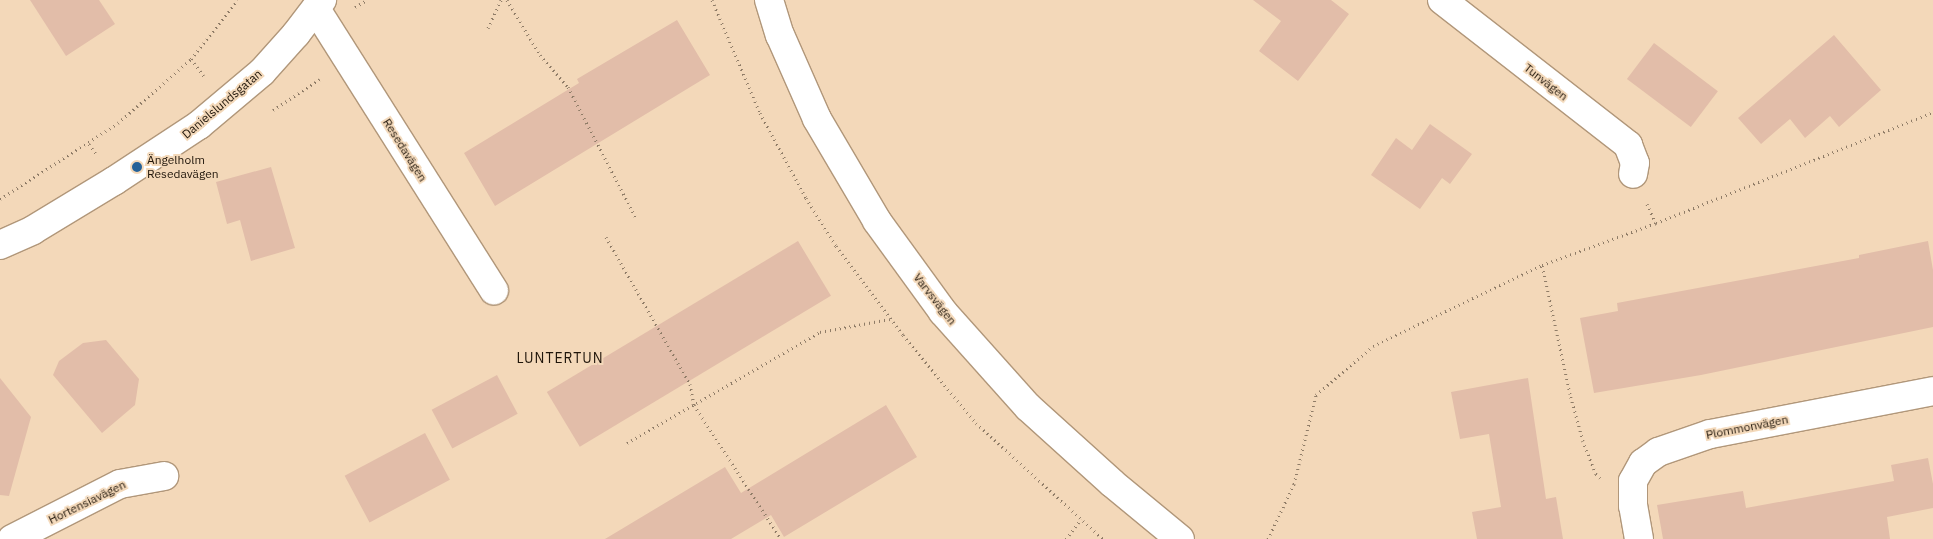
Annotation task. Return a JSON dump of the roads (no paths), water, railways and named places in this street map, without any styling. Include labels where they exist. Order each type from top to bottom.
[{"type":"street","name":"Varvsvägen","points":[[769,0],[780,35],[817,119],[877,221],[944,312],[1028,406],[1112,483],[1180,539]]},
{"type":"street","name":"Tunvägen","points":[[1442,0],[1628,145],[1635,163],[1633,174]]},
{"type":"street","name":"Resedavägen","points":[[319,4],[348,60],[494,291]]},
{"type":"street","name":"Danielslundsgatan","points":[[0,245],[32,230],[175,143],[262,72],[319,4]]},
{"type":"street","name":"Plommonvägen","points":[[1639,539],[1633,506],[1633,482],[1644,463],[1658,452],[1710,434],[1933,391]]},
{"type":"street","name":"Hortensiavägen","points":[[12,539],[120,484],[164,476]]},
{"type":"place","name":"Ängelholm Resedavägen","points":[[137,167]]},
{"type":"district","name":"LUNTERTUN","points":[[560,358]]}]
